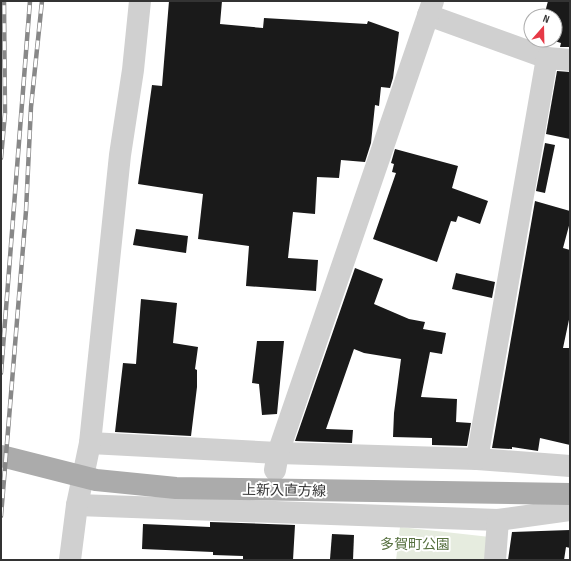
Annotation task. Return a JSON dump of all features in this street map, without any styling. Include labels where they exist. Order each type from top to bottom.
[{"type":"main road","name":"上新入直方線","points":[[1,456],[96,480],[176,488],[570,494]]},
{"type":"street","points":[[70,560],[77,505],[90,443],[120,155],[133,70],[140,1]]},
{"type":"street","points":[[276,462],[430,8],[547,58],[570,60]]},
{"type":"street","points":[[477,459],[547,58]]},
{"type":"street","points":[[90,443],[276,462],[477,459],[570,466]]},
{"type":"street","points":[[77,505],[267,510],[498,520],[570,510]]},
{"type":"street","points":[[495,560],[498,520]]},
{"type":"green space","name":"多賀町公園","points":[[400,527],[490,537],[488,560],[396,560]]},
{"type":"building","points":[[169,1],[222,1],[220,24],[263,28],[264,18],[367,24],[368,21],[399,32],[393,78],[390,88],[381,87],[379,106],[375,105],[371,143],[365,162],[341,160],[339,178],[317,177],[315,214],[293,212],[288,258],[318,260],[316,291],[246,286],[249,246],[198,239],[203,194],[138,184],[152,85],[162,86]]},
{"type":"building","points":[[548,1],[570,1],[570,47],[563,47],[563,8],[546,8]]},
{"type":"building","points":[[557,71],[570,72],[570,139],[546,134]]},
{"type":"building","points":[[545,143],[555,145],[545,193],[536,191]]},
{"type":"building","points":[[395,149],[458,166],[452,188],[488,201],[480,224],[458,216],[456,222],[451,221],[437,262],[373,239],[396,173],[392,172],[394,164],[391,163]]},
{"type":"building","points":[[535,201],[570,211],[570,222],[563,248],[570,250],[570,315],[563,348],[570,348],[570,445],[540,438],[538,451],[512,447],[512,449],[492,448]]},
{"type":"building","points":[[136,229],[188,236],[186,253],[133,245]]},
{"type":"building","points":[[355,268],[383,279],[374,304],[409,319],[425,322],[423,329],[446,333],[442,354],[430,352],[421,397],[457,399],[456,422],[471,423],[467,446],[432,445],[432,438],[393,437],[394,413],[401,359],[364,353],[354,349],[326,429],[353,430],[352,443],[295,441]]},
{"type":"building","points":[[456,273],[495,282],[492,298],[452,289]]},
{"type":"building","points":[[141,299],[177,303],[173,343],[198,347],[195,369],[197,370],[197,387],[191,436],[115,432],[123,363],[136,364]]},
{"type":"building","points":[[257,341],[284,341],[277,414],[262,415],[259,384],[252,383]]},
{"type":"building","points":[[210,522],[295,525],[293,560],[243,560],[243,556],[213,555],[213,552],[142,549],[143,524],[210,527]]},
{"type":"building","points":[[570,530],[570,548],[566,547],[564,560],[508,560],[512,532]]},
{"type":"building","points":[[332,534],[354,535],[353,560],[330,559]]},
{"type":"railway","points":[[1,158],[5,113],[4,1]]},
{"type":"railway","points":[[1,373],[30,1]]},
{"type":"railway","points":[[1,516],[26,211],[31,107],[42,1]]}]
